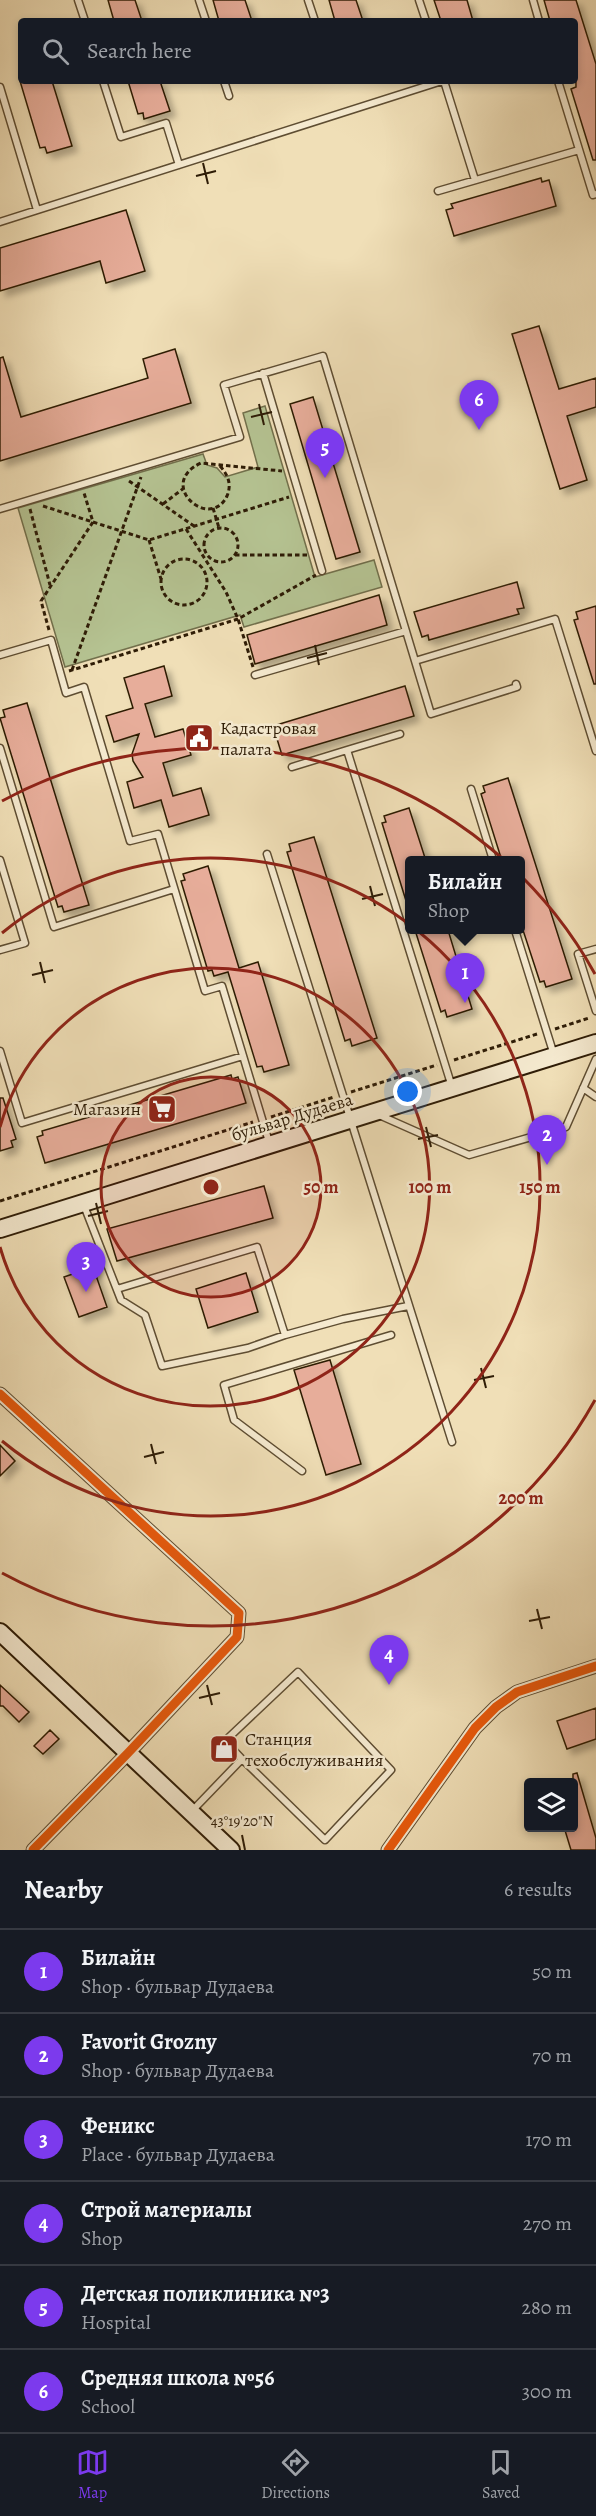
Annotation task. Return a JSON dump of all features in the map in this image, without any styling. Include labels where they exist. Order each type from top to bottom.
[{"type":"main road","name":"бульвар Дудаева","points":[[0,1228],[596,1043]]},
{"type":"main road","points":[[0,1632],[231,1850]]},
{"type":"street","points":[[0,1394],[239,1612],[237,1637],[33,1850]]},
{"type":"street","points":[[388,1850],[475,1728],[496,1707],[517,1692],[596,1666]]},
{"type":"lane","points":[[78,0],[84,18]]},
{"type":"lane","points":[[199,0],[205,18]]},
{"type":"lane","points":[[308,0],[314,18]]},
{"type":"lane","points":[[419,0],[425,18]]},
{"type":"lane","points":[[533,0],[539,18]]},
{"type":"lane","points":[[104,84],[121,137],[166,123],[179,165]]},
{"type":"lane","points":[[225,84],[229,96]]},
{"type":"lane","points":[[0,222],[434,84]]},
{"type":"lane","points":[[444,84],[476,180]]},
{"type":"lane","points":[[559,84],[593,195],[596,194]]},
{"type":"lane","points":[[0,87],[37,210]]},
{"type":"lane","points":[[438,191],[579,150]]},
{"type":"lane","points":[[0,509],[240,437],[224,385],[323,356],[431,714],[517,687],[516,684]]},
{"type":"lane","points":[[263,374],[322,571]]},
{"type":"lane","points":[[415,661],[555,619],[596,751]]},
{"type":"lane","points":[[255,675],[406,631]]},
{"type":"lane","points":[[0,655],[51,640],[66,693],[84,687],[130,841],[158,834],[205,991],[222,986],[270,1144]]},
{"type":"lane","points":[[292,767],[400,734]]},
{"type":"lane","points":[[0,748],[54,927],[174,889]]},
{"type":"lane","points":[[347,750],[452,1088]]},
{"type":"lane","points":[[471,789],[491,856]]},
{"type":"lane","points":[[267,854],[452,1442]]},
{"type":"lane","points":[[0,860],[25,943],[0,950]]},
{"type":"lane","points":[[516,934],[554,1056]]},
{"type":"lane","points":[[596,949],[578,954],[596,1011]]},
{"type":"lane","points":[[0,1051],[22,1123],[243,1056]]},
{"type":"lane","points":[[374,1112],[469,1155],[566,1127],[596,1059]]},
{"type":"lane","points":[[583,1088],[596,1097]]},
{"type":"lane","points":[[83,1202],[121,1300],[145,1315],[162,1366],[248,1348],[343,1319],[408,1306]]},
{"type":"lane","points":[[117,1289],[257,1247],[285,1335]]},
{"type":"lane","points":[[303,1471],[234,1420],[224,1385],[391,1335]]},
{"type":"lane","points":[[298,1672],[391,1770],[325,1840],[242,1759],[225,1741],[298,1672]]},
{"type":"lane","points":[[191,1812],[242,1759]]},
{"type":"path","points":[[220,466],[230,483],[229,492],[224,501],[213,508],[197,507],[189,502],[184,488],[186,474],[192,467],[201,463],[293,472]]},
{"type":"path","points":[[72,670],[144,466]]},
{"type":"path","points":[[119,474],[194,526]]},
{"type":"path","points":[[81,486],[93,522]]},
{"type":"path","points":[[163,504],[184,488]]},
{"type":"path","points":[[28,501],[149,540],[299,494]]},
{"type":"path","points":[[28,501],[50,585]]},
{"type":"path","points":[[213,508],[219,528]]},
{"type":"path","points":[[51,640],[41,601],[93,522]]},
{"type":"path","points":[[235,555],[238,548],[235,534],[219,528],[209,533],[205,539],[206,553],[238,619],[255,675]]},
{"type":"path","points":[[186,529],[209,560],[224,562],[235,555],[317,555]]},
{"type":"path","points":[[149,540],[162,590],[175,604],[185,606],[194,603],[207,589],[207,579],[201,567],[189,559],[179,559],[170,564],[161,580]]},
{"type":"path","points":[[201,567],[209,560]]},
{"type":"path","points":[[60,674],[238,619],[322,571]]},
{"type":"path","points":[[0,1201],[596,1016]]},
{"type":"green space","points":[[265,406],[315,577],[374,560],[382,587],[244,627],[240,615],[65,667],[18,508],[203,454],[207,465],[217,468],[225,477],[258,467],[243,413]]},
{"type":"building","points":[[108,0],[135,0],[141,18],[113,18]]},
{"type":"building","points":[[213,0],[245,0],[251,18],[218,18]]},
{"type":"building","points":[[329,0],[356,0],[362,18],[334,18]]},
{"type":"building","points":[[434,0],[467,0],[472,18],[440,18]]},
{"type":"building","points":[[544,0],[576,0],[596,64],[596,160],[593,160],[571,89],[578,84],[578,18],[549,18]]},
{"type":"building","points":[[21,84],[53,84],[72,146],[47,153],[45,147],[40,148]]},
{"type":"building","points":[[129,84],[161,84],[170,111],[144,119],[143,113],[138,114]]},
{"type":"building","points":[[541,178],[542,182],[549,180],[556,206],[454,236],[446,210],[453,208],[451,204]]},
{"type":"building","points":[[126,210],[145,271],[106,283],[100,261],[0,291],[0,248]]},
{"type":"building","points":[[539,326],[559,389],[596,378],[596,407],[567,416],[587,480],[560,489],[512,334]]},
{"type":"building","points":[[175,349],[191,403],[0,461],[0,358],[3,357],[21,417],[148,378],[143,359]]},
{"type":"building","points":[[313,397],[360,552],[336,559],[290,404]]},
{"type":"building","points":[[517,582],[524,608],[517,609],[519,614],[429,640],[428,635],[422,637],[414,612]]},
{"type":"building","points":[[379,595],[387,625],[255,664],[247,635]]},
{"type":"building","points":[[596,606],[596,684],[594,684],[574,620],[578,619],[576,612]]},
{"type":"building","points":[[164,666],[172,696],[145,704],[155,737],[183,729],[191,755],[163,763],[173,796],[201,788],[209,815],[169,827],[161,800],[134,808],[127,782],[143,777],[133,761],[132,754],[139,734],[114,742],[106,716],[133,708],[124,678]]},
{"type":"building","points":[[405,686],[414,716],[282,755],[273,726]]},
{"type":"building","points":[[27,703],[89,905],[64,912],[62,906],[58,907],[0,718],[5,717],[3,710]]},
{"type":"building","points":[[508,778],[572,979],[546,987],[544,981],[540,982],[524,934],[525,856],[500,856],[481,794],[485,792],[483,786]]},
{"type":"building","points":[[409,808],[424,856],[405,856],[405,898],[382,823],[386,822],[384,816]]},
{"type":"building","points":[[314,837],[377,1038],[352,1046],[350,1039],[345,1041],[287,852],[291,851],[289,844]]},
{"type":"building","points":[[208,866],[239,968],[258,962],[289,1065],[264,1072],[262,1066],[257,1067],[228,972],[214,976],[212,970],[208,971],[181,881],[185,880],[183,874]]},
{"type":"building","points":[[416,934],[449,934],[472,1009],[447,1017],[445,1010],[441,1012]]},
{"type":"building","points":[[231,1075],[232,1079],[238,1077],[246,1103],[45,1163],[37,1137],[43,1135],[42,1131]]},
{"type":"building","points":[[0,1098],[3,1098],[16,1139],[11,1141],[13,1147],[0,1151]]},
{"type":"building","points":[[264,1186],[273,1218],[117,1261],[107,1229]]},
{"type":"building","points":[[93,1267],[107,1307],[79,1317],[64,1277]]},
{"type":"building","points":[[246,1273],[258,1312],[208,1328],[196,1289]]},
{"type":"building","points":[[330,1360],[361,1464],[326,1475],[294,1370]]},
{"type":"building","points":[[0,1445],[15,1461],[0,1476]]},
{"type":"building","points":[[0,1685],[29,1712],[19,1722],[3,1706],[0,1706]]},
{"type":"building","points":[[596,1708],[596,1739],[567,1749],[557,1721]]},
{"type":"building","points":[[50,1730],[59,1739],[43,1754],[34,1746]]},
{"type":"building","points":[[577,1773],[596,1838],[596,1850],[571,1850],[566,1832],[578,1832],[578,1778],[573,1778],[573,1774]]},
{"type":"cycle path","points":[[0,1394],[239,1613],[237,1637],[33,1850]]},
{"type":"cycle path","points":[[388,1850],[475,1728],[496,1707],[517,1692],[596,1666]]},
{"type":"place","name":"Средняя школа №56","points":[[479,430]]},
{"type":"place","name":"Детская поликлиника №3","points":[[325,478]]},
{"type":"place","name":"Кадастровая палата","points":[[199,738]]},
{"type":"place","name":"Билайн","points":[[465,1003]]},
{"type":"place","name":"Магазин","points":[[162,1109]]},
{"type":"place","name":"Favorit Grozny","points":[[547,1165]]},
{"type":"place","name":"Феникс","points":[[86,1292]]},
{"type":"place","name":"Строй материалы","points":[[389,1685]]},
{"type":"place","name":"Станция техобслуживания","points":[[224,1749]]}]
